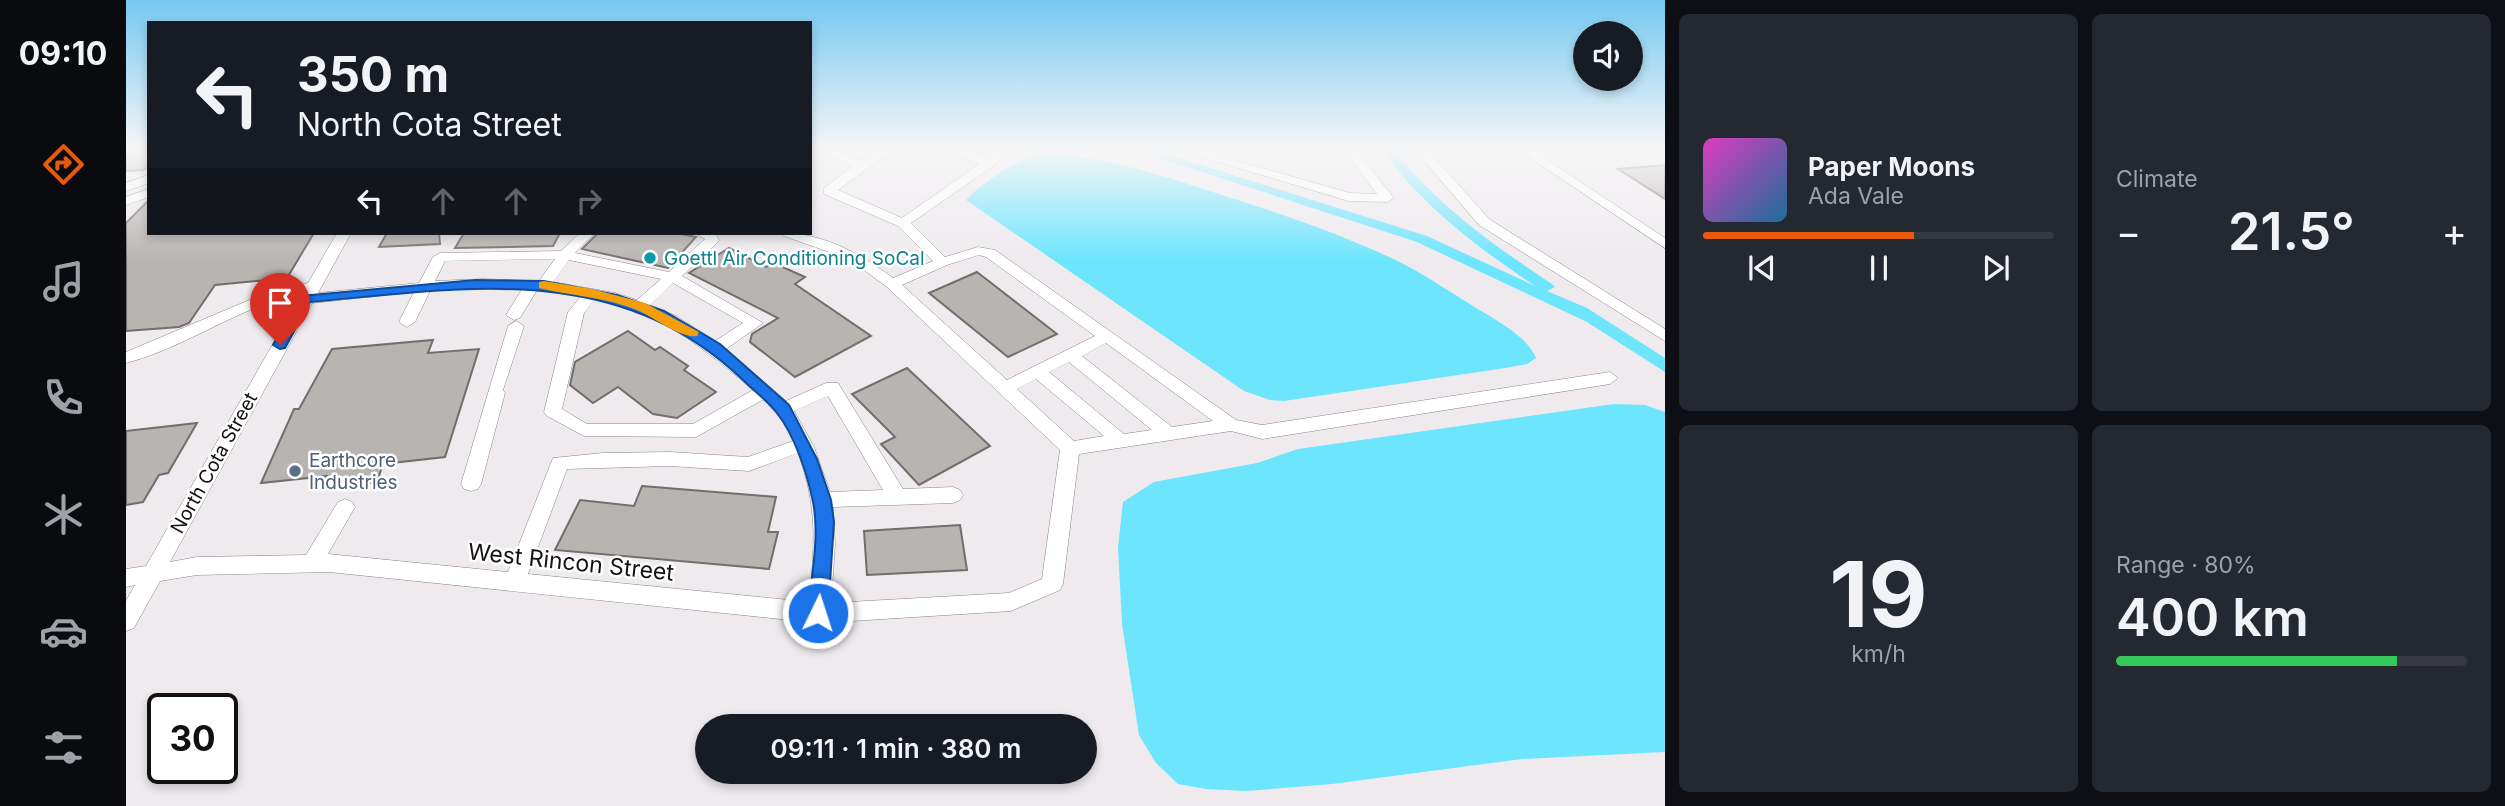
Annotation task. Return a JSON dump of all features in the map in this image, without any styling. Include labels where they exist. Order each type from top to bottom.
[{"type":"street","points":[[835,187],[830,191],[903,223],[942,262]]},
{"type":"street","points":[[903,223],[955,187]]},
{"type":"street","points":[[1313,187],[1349,197],[1387,198],[1378,187]]},
{"type":"street","points":[[1453,187],[1484,222],[1665,336]]},
{"type":"street","points":[[1579,187],[1665,244]]},
{"type":"street","points":[[126,201],[147,194]]},
{"type":"street","name":"North Cota Street","points":[[126,621],[343,235]]},
{"type":"street","points":[[471,484],[515,320],[538,285],[586,235]]},
{"type":"street","points":[[640,306],[712,240],[710,235]]},
{"type":"street","points":[[795,235],[854,256],[892,284],[1070,448],[1231,425],[1262,432],[1610,378]]},
{"type":"street","points":[[892,284],[942,262],[978,251],[990,253],[1231,425]]},
{"type":"street","points":[[407,322],[440,257],[565,255],[673,277],[755,323],[715,348]]},
{"type":"street","points":[[126,358],[174,341],[269,296],[475,284],[538,285],[592,293],[640,306],[659,314],[715,348],[783,409],[803,444],[822,500],[825,522],[818,613]]},
{"type":"street","points":[[592,293],[576,312],[553,412],[584,430],[696,431],[765,391]]},
{"type":"street","points":[[1005,388],[1107,336]]},
{"type":"street","points":[[1070,355],[1169,434]]},
{"type":"street","points":[[1038,372],[1120,440]]},
{"type":"street","points":[[783,409],[832,387],[897,497]]},
{"type":"street","points":[[515,582],[559,463],[670,459],[749,464],[803,444]]},
{"type":"street","name":"West Rincon Street","points":[[126,578],[197,566],[329,564],[818,613],[1011,602],[1052,584],[1070,448]]},
{"type":"street","points":[[822,500],[953,495]]},
{"type":"street","points":[[312,564],[345,507]]},
{"type":"water","points":[[981,187],[1197,187],[1342,237],[1413,269],[1501,323],[1526,343],[1536,358],[1527,364],[1505,368],[1284,401],[1270,400],[1244,391],[966,200]]},
{"type":"water","points":[[1614,404],[1645,405],[1665,412],[1665,752],[1522,759],[1332,784],[1246,791],[1206,789],[1178,784],[1156,763],[1139,735],[1122,624],[1118,547],[1123,502],[1154,482],[1257,463],[1298,449]]},
{"type":"building","points":[[1646,187],[1665,187],[1665,199]]},
{"type":"building","points":[[147,202],[147,235],[313,235],[287,278],[215,285],[189,323],[179,327],[126,331],[126,223]]},
{"type":"building","points":[[386,235],[439,235],[440,244],[379,247]]},
{"type":"building","points":[[463,235],[559,235],[553,246],[455,248]]},
{"type":"building","name":"Goettl Air Conditioning SoCal","points":[[596,235],[696,237],[668,268],[582,249]]},
{"type":"building","points":[[729,248],[766,267],[774,263],[805,277],[795,284],[871,336],[795,377],[750,342],[752,334],[778,318],[689,273]]},
{"type":"building","points":[[977,272],[1057,334],[1008,357],[929,293]]},
{"type":"building","points":[[628,331],[655,350],[660,347],[688,366],[684,370],[716,392],[677,418],[653,414],[618,387],[593,403],[570,385],[575,362]]},
{"type":"building","points":[[433,340],[428,353],[479,349],[445,457],[383,464],[377,482],[340,486],[343,480],[324,482],[327,476],[261,483],[294,409],[299,409],[332,349]]},
{"type":"building","points":[[907,368],[990,446],[919,485],[881,444],[895,437],[852,394]]},
{"type":"building","points":[[197,423],[168,473],[159,475],[143,502],[126,505],[126,431]]},
{"type":"building","points":[[642,486],[776,497],[768,532],[778,532],[769,569],[555,550],[580,500],[634,506]]},
{"type":"building","points":[[960,525],[967,570],[867,575],[864,531]]},
{"type":"waterway","points":[[1256,187],[1422,239],[1592,318]]},
{"type":"waterway","points":[[1418,187],[1460,226],[1547,287]]},
{"type":"waterway","points":[[1582,311],[1665,366]]},
{"type":"slow traffic","points":[[544,285],[592,293],[640,306],[691,332]]},
{"type":"place","name":"Goettl Air Conditioning SoCal","points":[[650,258]]},
{"type":"place","name":"Earthcore Industries","points":[[295,471]]},
{"type":"route","points":[[280,345],[306,299],[398,290],[475,284],[544,285],[617,299],[659,314],[715,348],[765,391],[783,409],[803,444],[822,500],[825,522],[818,613]]}]
